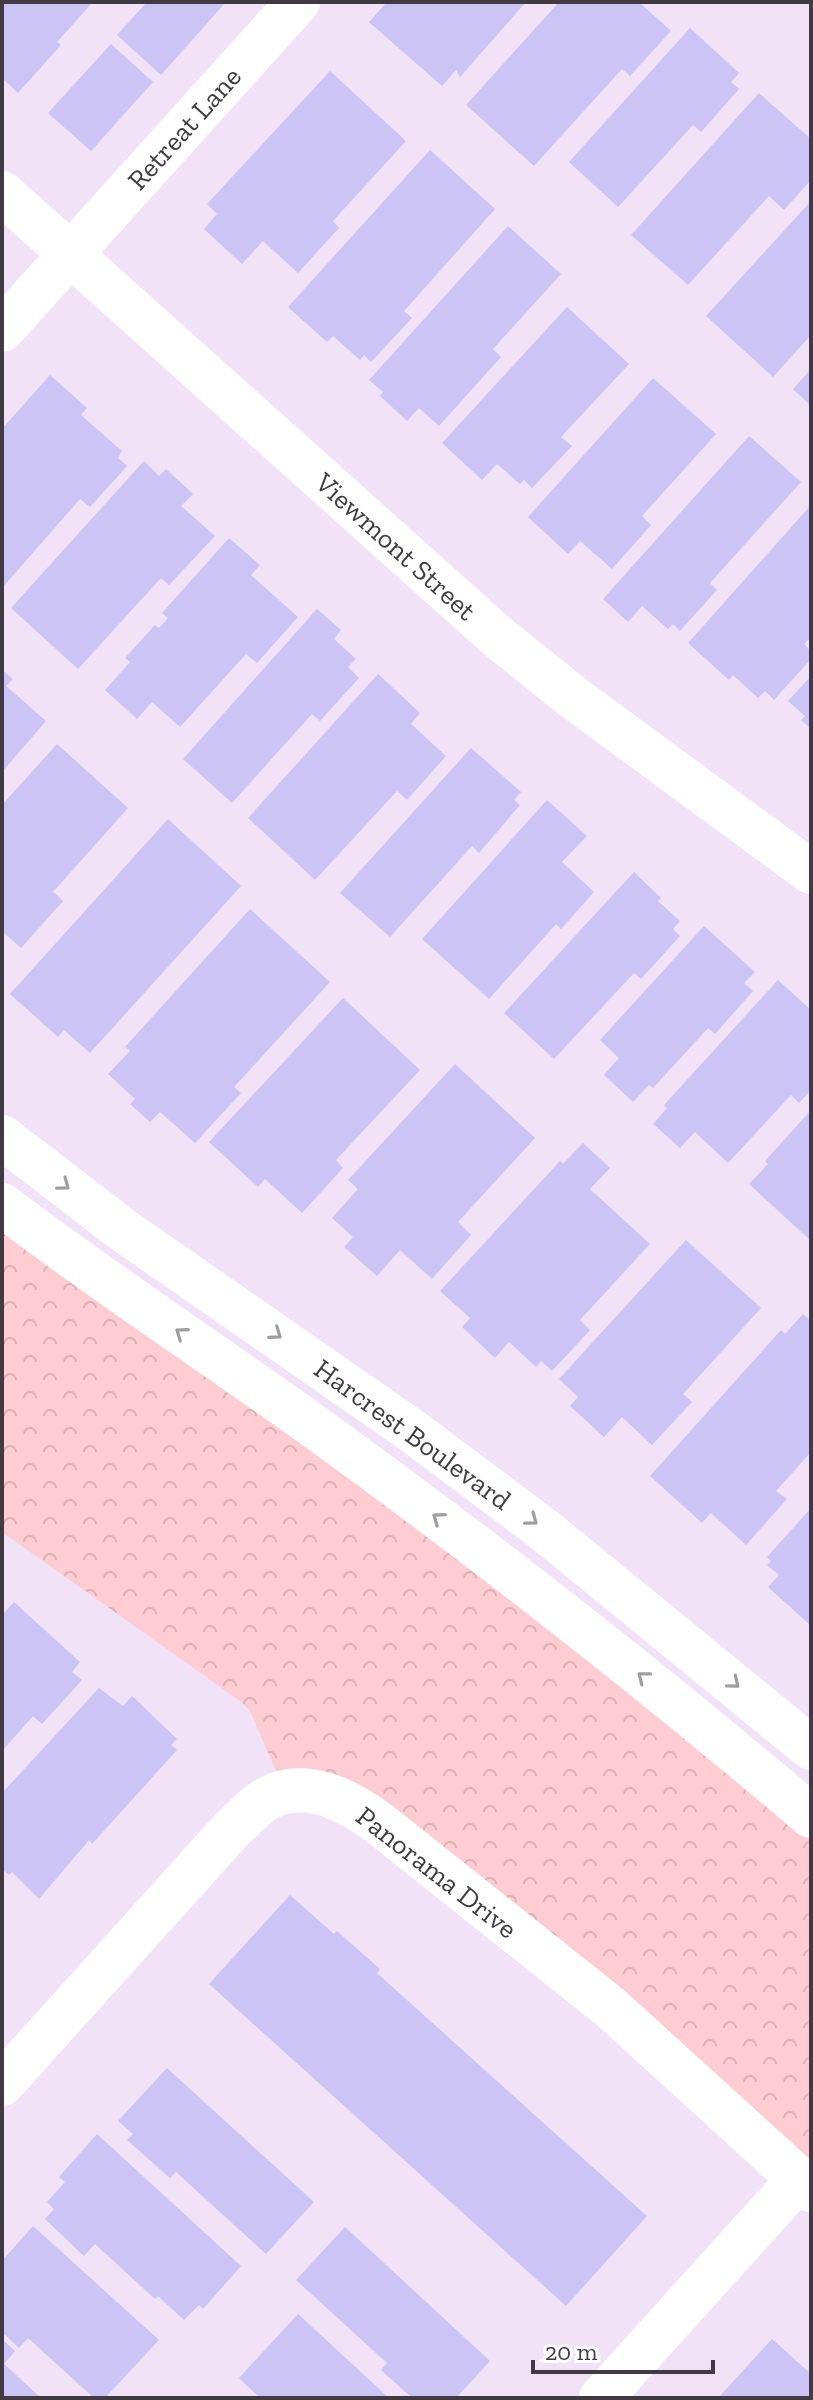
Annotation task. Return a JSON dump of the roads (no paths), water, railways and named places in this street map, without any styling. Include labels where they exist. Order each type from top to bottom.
[{"type":"street","name":"Retreat Lane","points":[[2,330],[298,2]]},
{"type":"street","name":"Viewmont Street","points":[[2,193],[531,665],[811,872]]},
{"type":"street","name":"Harcrest Boulevard","points":[[2,1137],[123,1230],[415,1433],[543,1529],[811,1748]]},
{"type":"street","name":"Harcrest Boulevard","points":[[2,1205],[74,1260],[312,1426],[469,1541],[695,1718],[811,1816]]},
{"type":"street","name":"Panorama Drive","points":[[2,2084],[232,1829],[268,1798],[304,1790],[322,1792],[359,1808],[611,2008],[805,2184]]},
{"type":"street","points":[[601,2398],[805,2184]]}]
